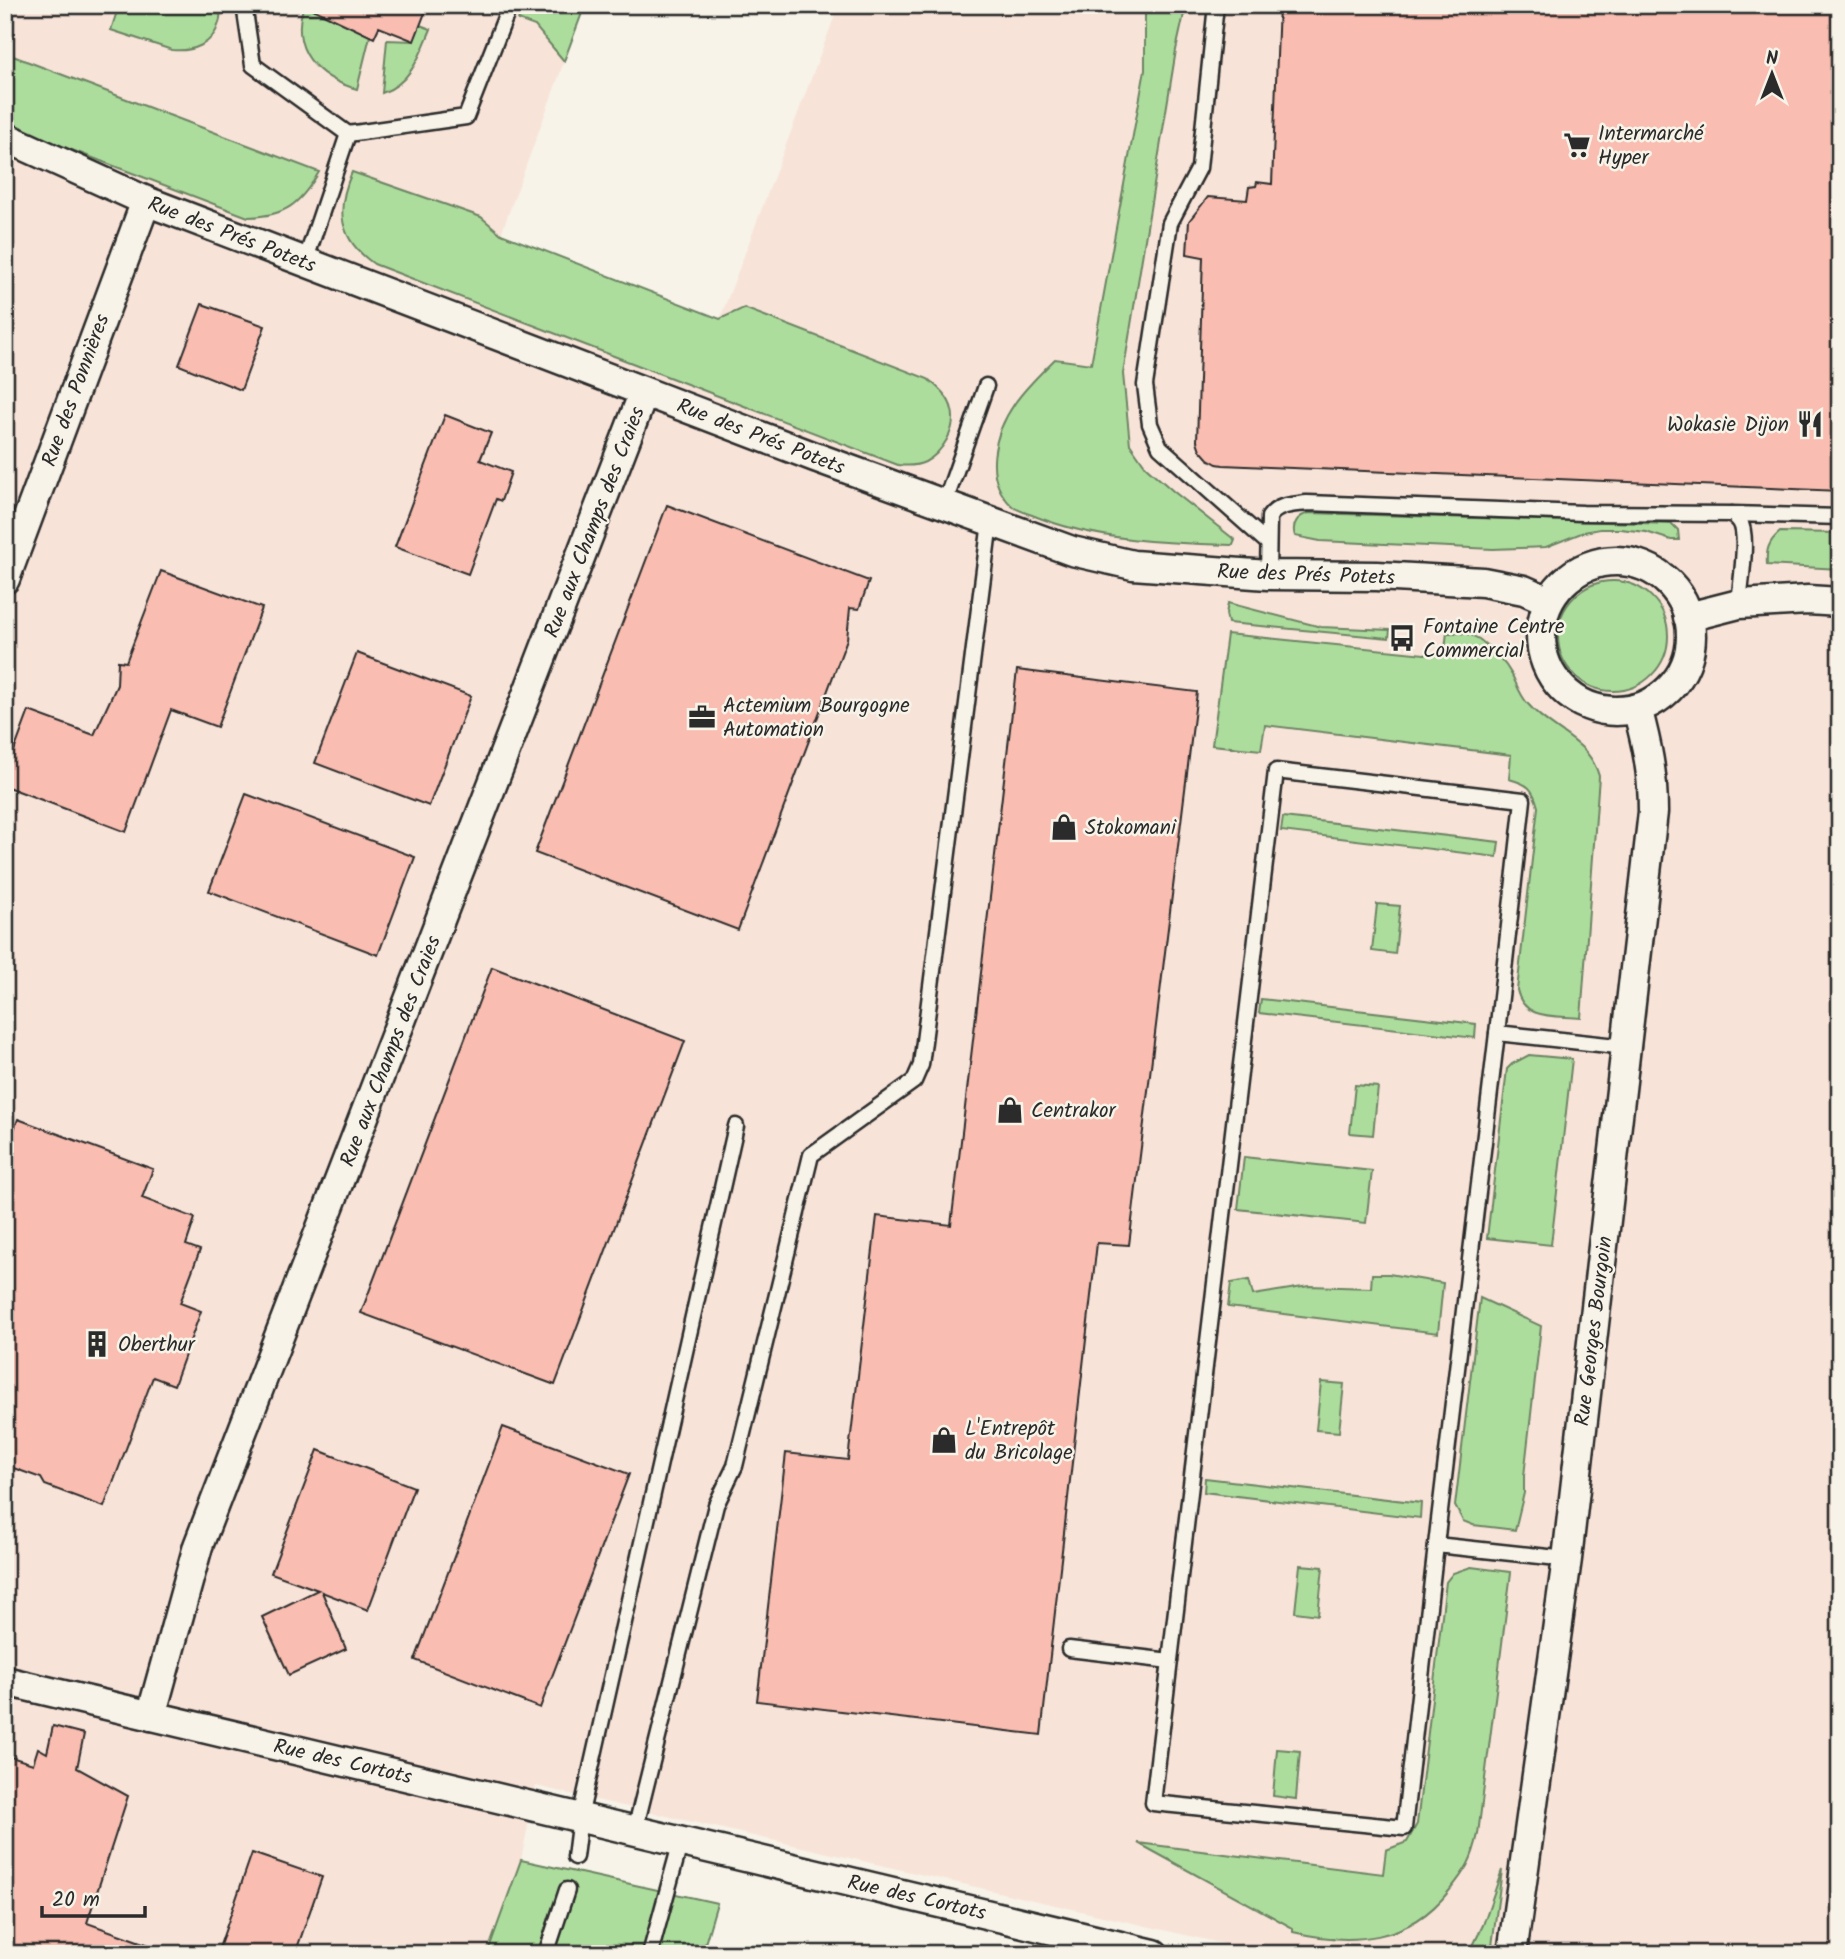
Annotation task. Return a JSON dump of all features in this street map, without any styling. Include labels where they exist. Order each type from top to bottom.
[{"type":"street","name":"Rue des Prés Potets","points":[[5,138],[146,201],[644,392],[1072,551],[1133,565],[1268,575],[1377,576],[1483,582],[1524,590],[1549,601]]},
{"type":"street","name":"Rue des Ponnières","points":[[5,579],[146,201]]},
{"type":"street","name":"Rue aux Champs des Craies","points":[[151,1716],[198,1546],[644,392]]},
{"type":"street","points":[[1618,561],[1642,565],[1663,578],[1679,595],[1688,617],[1690,649],[1678,677],[1656,699],[1637,708],[1611,710],[1593,707],[1577,700],[1558,683],[1545,660],[1541,626],[1549,601],[1573,574],[1595,564],[1618,561]]},
{"type":"street","points":[[1688,617],[1739,604],[1808,600],[1840,602]]},
{"type":"street","name":"Rue Georges Bourgoin","points":[[1512,1954],[1567,1559],[1653,812],[1650,759],[1637,708]]},
{"type":"street","name":"Rue des Cortots","points":[[5,1681],[1154,1954]]},
{"type":"lane","points":[[244,5],[253,65],[348,134],[466,117],[510,5]]},
{"type":"lane","points":[[1216,5],[1199,168],[1170,223],[1144,386],[1150,424],[1160,447],[1268,542]]},
{"type":"lane","points":[[305,262],[348,134]]},
{"type":"lane","points":[[944,505],[986,386]]},
{"type":"lane","points":[[1268,575],[1269,517],[1273,511],[1284,506],[1307,503],[1583,513],[1840,517]]},
{"type":"lane","points":[[1732,514],[1740,520],[1743,528],[1744,549],[1739,604]]},
{"type":"lane","points":[[635,1830],[716,1505],[736,1466],[811,1155],[914,1082],[920,1065],[990,522]]},
{"type":"lane","points":[[1276,771],[1523,800],[1436,1545],[1404,1828],[1153,1803],[1276,771]]},
{"type":"lane","points":[[1497,1033],[1626,1046]]},
{"type":"lane","points":[[575,1857],[580,1817],[736,1126]]},
{"type":"lane","points":[[1436,1545],[1567,1559]]},
{"type":"lane","points":[[1069,1648],[1170,1661]]},
{"type":"lane","points":[[650,1954],[681,1841]]},
{"type":"lane","points":[[546,1954],[567,1890]]},
{"type":"shaded area","points":[[5,5],[585,5],[501,234],[720,319],[839,5],[1840,5],[1840,1954],[1268,1954],[536,1786],[521,1860],[487,1954],[5,1954]]},
{"type":"green space","points":[[119,5],[221,5],[220,21],[212,37],[201,46],[172,50],[111,30]]},
{"type":"green space","points":[[304,5],[329,5],[344,23],[370,36],[357,89],[330,77],[310,59],[300,35]]},
{"type":"green space","points":[[524,5],[585,5],[564,61],[535,26],[518,20]]},
{"type":"green space","points":[[1145,5],[1186,5],[1176,50],[1123,374],[1130,444],[1146,467],[1235,540],[1233,545],[1131,539],[1056,524],[1012,506],[1003,495],[994,469],[994,455],[1001,428],[1015,403],[1029,386],[1055,359],[1091,364],[1145,70]]},
{"type":"green space","points":[[420,25],[431,29],[413,67],[400,82],[382,93],[387,40],[413,41]]},
{"type":"green space","points":[[5,53],[319,172],[291,206],[272,214],[248,217],[22,131],[5,119]]},
{"type":"green space","points":[[352,172],[481,217],[501,234],[720,319],[744,308],[928,379],[951,405],[953,417],[947,440],[937,453],[925,462],[898,465],[374,264],[353,245],[344,223],[343,199]]},
{"type":"green space","points":[[1309,513],[1672,524],[1678,530],[1679,540],[1646,532],[1600,529],[1584,532],[1546,547],[1493,549],[1320,541],[1295,536],[1296,521]]},
{"type":"green space","points":[[1780,532],[1840,533],[1840,569],[1767,565],[1769,547]]},
{"type":"green space","points":[[1613,581],[1634,585],[1652,597],[1664,615],[1668,636],[1664,657],[1652,675],[1634,687],[1613,691],[1592,687],[1574,675],[1562,657],[1558,636],[1562,615],[1574,597],[1592,585]]},
{"type":"green space","points":[[1228,603],[1321,627],[1390,630],[1389,638],[1228,623]]},
{"type":"green space","points":[[1447,633],[1471,635],[1493,651],[1509,670],[1528,704],[1537,714],[1578,744],[1594,763],[1599,776],[1581,1018],[1533,1012],[1526,1007],[1517,990],[1538,807],[1529,788],[1509,779],[1511,755],[1265,725],[1261,750],[1212,745],[1227,634],[1444,656]]},
{"type":"green space","points":[[1283,817],[1499,842],[1497,857],[1281,831]]},
{"type":"green space","points":[[1377,904],[1400,906],[1395,954],[1372,951]]},
{"type":"green space","points":[[1261,999],[1476,1024],[1475,1038],[1259,1013]]},
{"type":"green space","points":[[1529,1055],[1572,1059],[1551,1245],[1487,1238],[1507,1069]]},
{"type":"green space","points":[[1355,1085],[1378,1087],[1373,1135],[1350,1133]]},
{"type":"green space","points":[[1244,1157],[1372,1171],[1366,1223],[1238,1209]]},
{"type":"green space","points":[[1372,1274],[1389,1274],[1443,1283],[1438,1333],[1228,1307],[1231,1283],[1249,1280],[1253,1295],[1309,1286],[1371,1288]]},
{"type":"green space","points":[[1480,1298],[1541,1326],[1524,1493],[1515,1530],[1473,1525],[1463,1521],[1455,1506]]},
{"type":"green space","points":[[1321,1382],[1344,1384],[1339,1432],[1316,1430]]},
{"type":"green space","points":[[1205,1478],[1421,1503],[1420,1518],[1204,1492]]},
{"type":"green space","points":[[1300,1565],[1323,1567],[1318,1615],[1295,1612]]},
{"type":"green space","points":[[1471,1567],[1511,1572],[1478,1834],[1464,1871],[1433,1908],[1416,1921],[1378,1936],[1337,1939],[1293,1932],[1293,1928],[1138,1843],[1383,1874],[1386,1850],[1407,1842],[1417,1824],[1446,1582],[1453,1573]]},
{"type":"green space","points":[[1277,1749],[1300,1751],[1296,1799],[1273,1796]]},
{"type":"green space","points":[[521,1860],[717,1903],[702,1954],[487,1954]]},
{"type":"green space","points":[[1502,1870],[1492,1946],[1488,1954],[1469,1954],[1483,1925]]},
{"type":"building","points":[[304,5],[428,5],[414,41],[379,27],[374,38]]},
{"type":"building","points":[[1279,5],[1840,5],[1840,491],[1223,465],[1208,459],[1200,450],[1197,441],[1203,257],[1187,254],[1189,221],[1208,197],[1247,200],[1249,187],[1256,186],[1257,182],[1272,184]]},
{"type":"building","points":[[202,304],[265,326],[241,390],[179,365]]},
{"type":"building","points":[[445,415],[491,433],[480,460],[511,472],[501,501],[496,499],[468,574],[395,547]]},
{"type":"building","name":"Actemium Bourgogne Automation","points":[[667,505],[869,581],[859,609],[850,608],[847,639],[738,930],[535,853]]},
{"type":"building","points":[[161,571],[262,608],[217,727],[171,710],[126,832],[5,786],[5,775],[29,711],[94,735],[117,685],[118,661],[126,662]]},
{"type":"building","points":[[357,653],[471,696],[429,806],[315,763]]},
{"type":"building","points":[[1017,670],[1197,692],[1129,1245],[1097,1243],[1041,1735],[757,1701],[786,1453],[848,1460],[877,1216],[951,1225]]},
{"type":"building","points":[[246,794],[415,857],[378,955],[209,891]]},
{"type":"building","points":[[492,967],[685,1041],[555,1385],[361,1313]]},
{"type":"building","name":"Oberthur","points":[[18,1119],[153,1169],[142,1198],[195,1218],[186,1245],[200,1250],[180,1303],[201,1311],[174,1385],[153,1377],[104,1507],[45,1485],[41,1478],[5,1465],[5,1154]]},
{"type":"building","points":[[503,1427],[629,1474],[540,1708],[415,1660]]},
{"type":"building","points":[[318,1450],[414,1487],[368,1610],[322,1592],[346,1649],[289,1675],[262,1617],[318,1590],[271,1573]]},
{"type":"building","points":[[53,1726],[84,1734],[77,1768],[128,1796],[87,1923],[163,1950],[162,1954],[5,1954],[5,1755],[33,1764],[38,1748],[47,1753]]},
{"type":"building","points":[[252,1853],[322,1877],[295,1954],[217,1954]]},
{"type":"place","name":"Intermarché Hyper","points":[[1577,145]]},
{"type":"place","name":"Wokasie Dijon","points":[[1810,424]]},
{"type":"place","name":"Fontaine Centre Commercial","points":[[1402,638]]},
{"type":"place","name":"Actemium Bourgogne Automation","points":[[702,717]]},
{"type":"place","name":"Stokomani","points":[[1064,827]]},
{"type":"place","name":"Centrakor","points":[[1010,1110]]},
{"type":"place","name":"Oberthur","points":[[97,1344]]},
{"type":"place","name":"L'Entrepôt du Bricolage","points":[[944,1440]]}]
